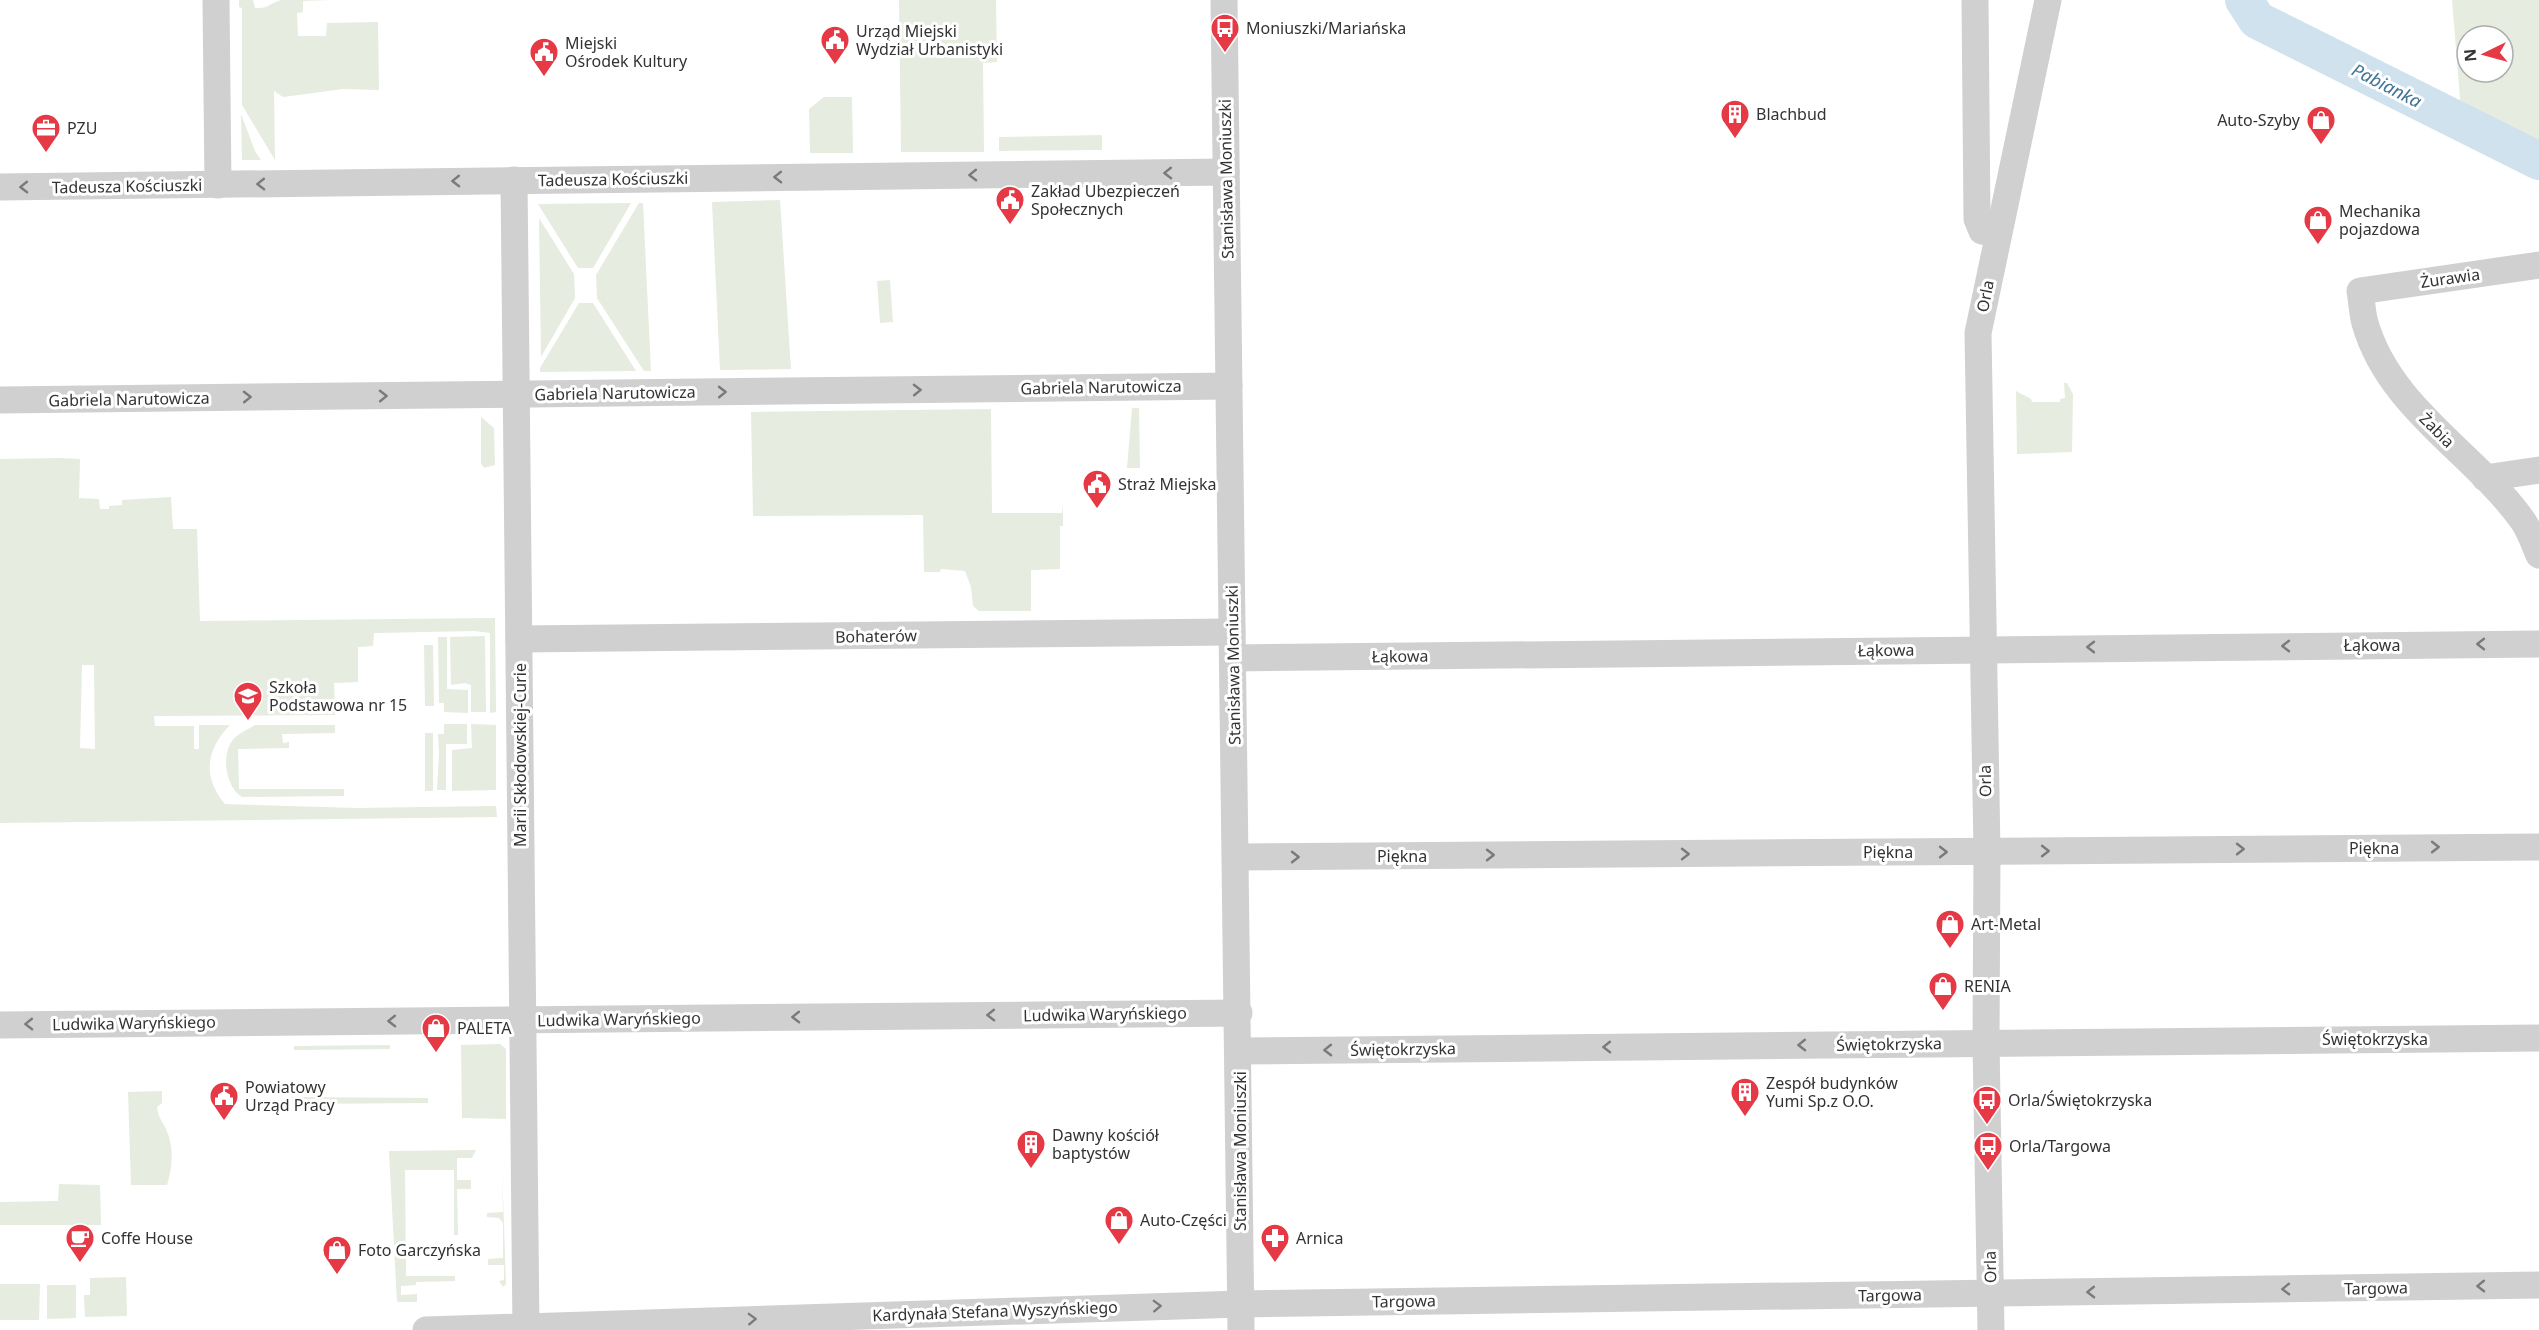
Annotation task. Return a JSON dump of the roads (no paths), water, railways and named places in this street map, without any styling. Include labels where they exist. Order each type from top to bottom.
[{"type":"street","points":[[216,0],[218,185]]},
{"type":"street","name":"Stanisława Moniuszki","points":[[1224,0],[1237,857],[1241,1317]]},
{"type":"street","points":[[1975,0],[1977,219],[1982,231],[1998,235]]},
{"type":"street","name":"Orla","points":[[1991,1330],[1986,1042],[1987,851],[1978,333],[2048,0]]},
{"type":"street","name":"Tadeusza Kościuszki","points":[[0,187],[1226,172]]},
{"type":"street","name":"Marii Skłodowskiej-Curie","points":[[514,180],[526,1328]]},
{"type":"street","name":"Żurawia","points":[[2360,291],[2539,265]]},
{"type":"street","name":"Żabia","points":[[2360,291],[2365,323],[2391,375],[2419,414],[2485,478],[2524,522],[2539,555]]},
{"type":"street","name":"Gabriela Narutowicza","points":[[0,400],[1229,386]]},
{"type":"street","points":[[2485,478],[2539,470]]},
{"type":"street","name":"Bohaterów","points":[[519,639],[1233,645]]},
{"type":"street","name":"Łąkowa","points":[[1233,645],[1983,648],[2539,644]]},
{"type":"street","name":"Piękna","points":[[1237,857],[2539,847]]},
{"type":"street","name":"Ludwika Waryńskiego","points":[[0,1024],[1239,1013]]},
{"type":"street","name":"Świętokrzyska","points":[[1239,1051],[2539,1038]]},
{"type":"street","name":"Targowa","points":[[1241,1317],[1990,1293],[2539,1285]]},
{"type":"street","name":"Kardynała Stefana Wyszyńskiego","points":[[426,1330],[1241,1317]]},
{"type":"waterway","name":"Pabianka","points":[[2244,0],[2257,20],[2539,161]]},
{"type":"place","name":"Moniuszki/Mariańska","points":[[1225,54]]},
{"type":"place","name":"Urząd Miejski Wydział Urbanistyki","points":[[835,66]]},
{"type":"place","name":"Miejski Ośrodek Kultury","points":[[544,78]]},
{"type":"place","name":"Blachbud","points":[[1735,140]]},
{"type":"place","name":"Auto-Szyby","points":[[2321,146]]},
{"type":"place","name":"PZU","points":[[46,154]]},
{"type":"place","name":"Zakład Ubezpieczeń Społecznych","points":[[1010,226]]},
{"type":"place","name":"Mechanika pojazdowa","points":[[2318,246]]},
{"type":"place","name":"Straż Miejska","points":[[1097,510]]},
{"type":"place","name":"Szkoła Podstawowa nr 15","points":[[248,722]]},
{"type":"place","name":"Art-Metal","points":[[1950,950]]},
{"type":"place","name":"RENIA","points":[[1943,1012]]},
{"type":"place","name":"PALETA","points":[[436,1054]]},
{"type":"place","name":"Zespół budynków Yumi Sp.z O.O.","points":[[1745,1118]]},
{"type":"place","name":"Powiatowy Urząd Pracy","points":[[224,1122]]},
{"type":"place","name":"Orla/Świętokrzyska","points":[[1987,1126]]},
{"type":"place","name":"Dawny kościół baptystów","points":[[1031,1170]]},
{"type":"place","name":"Orla/Targowa","points":[[1988,1172]]},
{"type":"place","name":"Auto-Części","points":[[1119,1246]]},
{"type":"place","name":"Coffe House","points":[[80,1264]]},
{"type":"place","name":"Arnica","points":[[1275,1264]]},
{"type":"place","name":"Foto Garczyńska","points":[[337,1276]]}]
